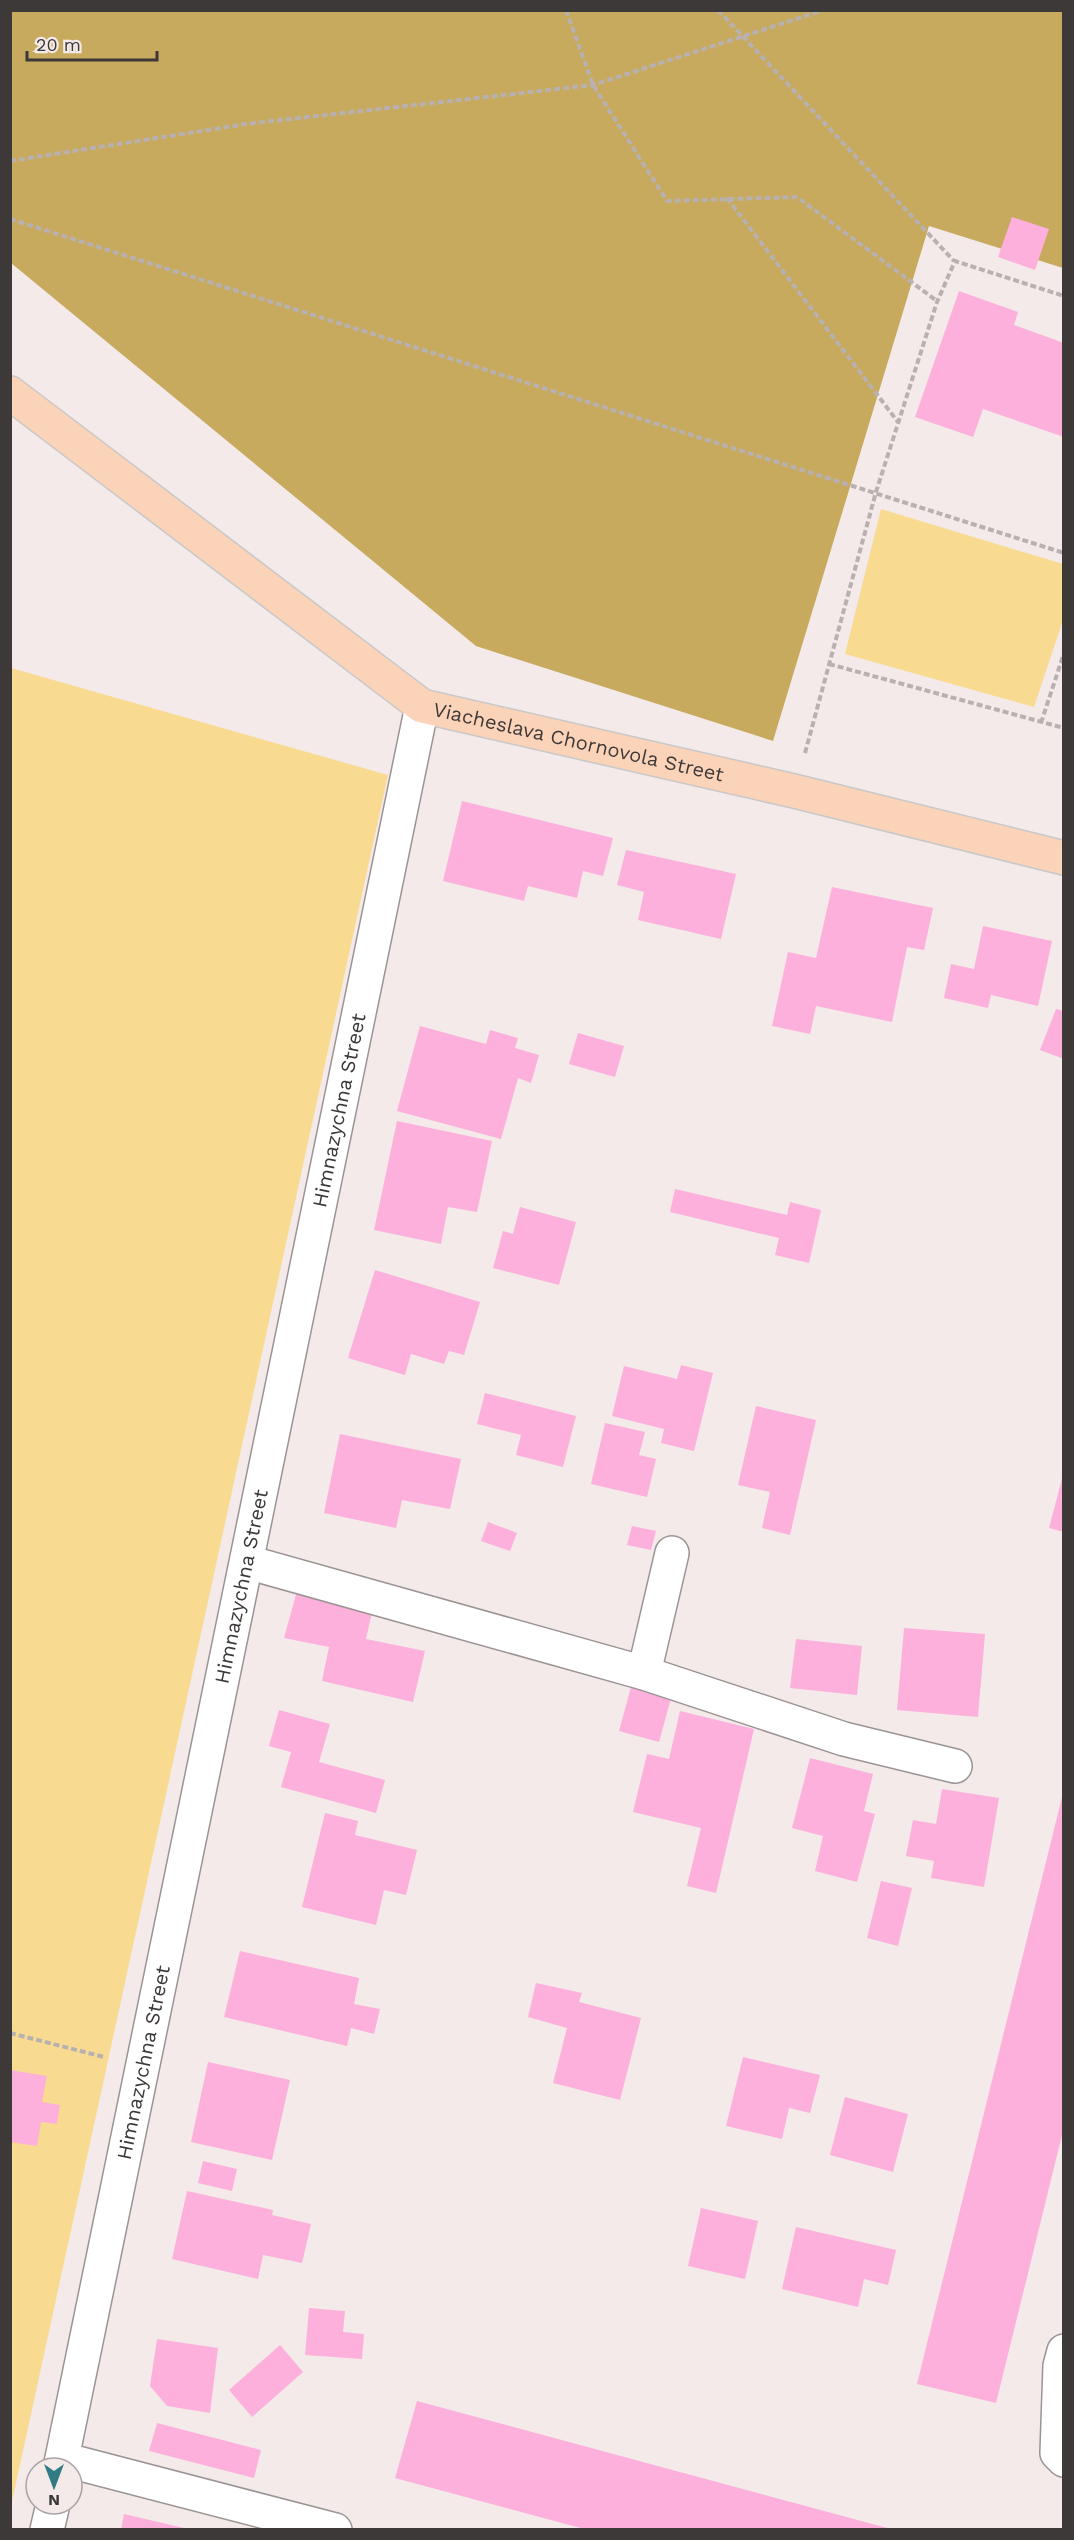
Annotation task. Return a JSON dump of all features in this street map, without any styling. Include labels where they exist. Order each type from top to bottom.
[{"type":"main road","name":"Viacheslava Chornovola Street","points":[[10,393],[422,706],[794,792],[1064,858]]},
{"type":"street","name":"Himnazychna Street","points":[[63,2456],[422,706]]},
{"type":"street","points":[[644,1673],[672,1553]]},
{"type":"street","points":[[247,1562],[644,1673],[844,1739],[956,1766]]},
{"type":"street","points":[[1064,2351],[1060,2366],[1057,2453],[1064,2460]]},
{"type":"street","points":[[84,2469],[335,2529]]},
{"type":"path","points":[[566,10],[593,85],[667,201],[797,197],[937,302]]},
{"type":"path","points":[[718,10],[955,261],[1064,296]]},
{"type":"path","points":[[10,161],[246,124],[593,85],[824,10]]},
{"type":"path","points":[[727,198],[899,423]]},
{"type":"path","points":[[10,219],[1064,553]]},
{"type":"path","points":[[794,792],[876,492],[937,302],[955,261]]},
{"type":"path","points":[[1041,723],[1064,653]]},
{"type":"path","points":[[829,664],[1064,729]]},
{"type":"path","points":[[10,2033],[143,2067]]},
{"type":"shaded area","points":[[10,11],[1063,11],[1063,268],[929,226],[773,741],[476,646],[11,263]]},
{"type":"shaded area","points":[[881,509],[1063,564],[1063,620],[1034,707],[845,654]]},
{"type":"shaded area","points":[[11,668],[388,775],[11,2506]]},
{"type":"building","points":[[1012,217],[1049,229],[1035,270],[998,257]]},
{"type":"building","points":[[959,291],[1018,312],[1014,325],[1064,343],[1064,437],[983,409],[973,437],[915,417]]},
{"type":"building","points":[[462,801],[613,838],[603,876],[583,871],[577,898],[528,886],[524,901],[443,881]]},
{"type":"building","points":[[626,850],[736,874],[721,939],[638,920],[644,892],[617,885]]},
{"type":"building","points":[[832,887],[933,908],[924,950],[907,947],[892,1022],[816,1006],[810,1034],[772,1026],[788,952],[816,958]]},
{"type":"building","points":[[983,926],[1052,941],[1038,1006],[991,995],[988,1008],[944,998],[951,964],[974,969]]},
{"type":"building","points":[[1056,1009],[1064,1011],[1064,1059],[1040,1050]]},
{"type":"building","points":[[420,1026],[486,1044],[490,1030],[518,1038],[515,1048],[539,1055],[531,1083],[518,1078],[501,1139],[397,1111]]},
{"type":"building","points":[[578,1033],[624,1046],[615,1077],[569,1064]]},
{"type":"building","points":[[397,1121],[492,1141],[477,1212],[448,1207],[441,1244],[374,1230]]},
{"type":"building","points":[[675,1189],[787,1215],[790,1202],[821,1210],[809,1263],[775,1255],[779,1238],[670,1212]]},
{"type":"building","points":[[520,1207],[576,1222],[559,1285],[493,1268],[503,1231],[513,1234]]},
{"type":"building","points":[[375,1270],[480,1302],[464,1355],[449,1351],[444,1364],[411,1354],[405,1375],[348,1358]]},
{"type":"building","points":[[681,1365],[713,1373],[694,1451],[661,1443],[664,1429],[612,1416],[624,1366],[677,1379]]},
{"type":"building","points":[[485,1393],[576,1416],[563,1467],[516,1455],[521,1435],[477,1424]]},
{"type":"building","points":[[756,1406],[816,1420],[790,1535],[762,1528],[770,1492],[738,1485]]},
{"type":"building","points":[[605,1423],[645,1432],[639,1455],[656,1459],[647,1497],[591,1484]]},
{"type":"building","points":[[340,1434],[461,1459],[450,1509],[402,1500],[396,1528],[324,1513]]},
{"type":"building","points":[[1064,1475],[1064,1532],[1049,1528]]},
{"type":"building","points":[[488,1522],[517,1533],[510,1551],[481,1541]]},
{"type":"building","points":[[632,1526],[656,1531],[651,1550],[627,1545]]},
{"type":"building","points":[[297,1591],[372,1612],[366,1639],[425,1651],[413,1702],[322,1681],[329,1647],[284,1638]]},
{"type":"building","points":[[904,1628],[985,1634],[978,1717],[897,1710]]},
{"type":"building","points":[[796,1639],[862,1646],[857,1695],[790,1688]]},
{"type":"building","points":[[631,1687],[671,1698],[659,1742],[619,1731]]},
{"type":"building","points":[[279,1710],[330,1724],[319,1762],[385,1780],[376,1813],[281,1787],[291,1752],[269,1746]]},
{"type":"building","points":[[680,1711],[754,1729],[716,1893],[687,1886],[701,1828],[633,1812],[647,1754],[669,1759]]},
{"type":"building","points":[[810,1758],[873,1774],[864,1811],[875,1814],[857,1882],[815,1871],[823,1836],[792,1828]]},
{"type":"building","points":[[942,1789],[999,1798],[984,1887],[931,1878],[934,1861],[906,1856],[913,1820],[936,1824]]},
{"type":"building","points":[[1064,1789],[1064,2127],[996,2403],[917,2384]]},
{"type":"building","points":[[325,1813],[358,1821],[355,1835],[417,1850],[406,1895],[384,1890],[376,1925],[302,1907]]},
{"type":"building","points":[[881,1881],[912,1888],[898,1946],[867,1938]]},
{"type":"building","points":[[240,1951],[359,1978],[354,2004],[380,2009],[374,2034],[351,2028],[347,2046],[224,2017]]},
{"type":"building","points":[[536,1983],[582,1993],[579,2002],[641,2018],[620,2100],[553,2083],[567,2028],[528,2017]]},
{"type":"building","points":[[743,2057],[820,2075],[810,2113],[789,2108],[782,2139],[726,2126]]},
{"type":"building","points":[[208,2062],[290,2080],[272,2160],[191,2142]]},
{"type":"building","points":[[10,2070],[47,2076],[42,2102],[60,2105],[57,2124],[41,2122],[37,2146],[10,2142]]},
{"type":"building","points":[[845,2097],[908,2114],[893,2172],[830,2155]]},
{"type":"building","points":[[203,2161],[237,2169],[232,2191],[198,2183]]},
{"type":"building","points":[[187,2191],[273,2210],[272,2215],[311,2224],[302,2263],[263,2255],[258,2279],[172,2259]]},
{"type":"building","points":[[701,2208],[758,2221],[745,2279],[688,2266]]},
{"type":"building","points":[[796,2227],[896,2250],[888,2285],[864,2279],[858,2307],[782,2289]]},
{"type":"building","points":[[309,2308],[345,2311],[343,2332],[364,2334],[362,2359],[305,2355]]},
{"type":"building","points":[[157,2339],[218,2348],[210,2413],[167,2406],[150,2386]]},
{"type":"building","points":[[280,2345],[303,2372],[252,2417],[229,2390]]},
{"type":"building","points":[[417,2401],[891,2530],[588,2530],[395,2478]]},
{"type":"building","points":[[157,2423],[261,2450],[254,2478],[149,2451]]},
{"type":"building","points":[[124,2514],[188,2529],[188,2530],[121,2530]]}]
